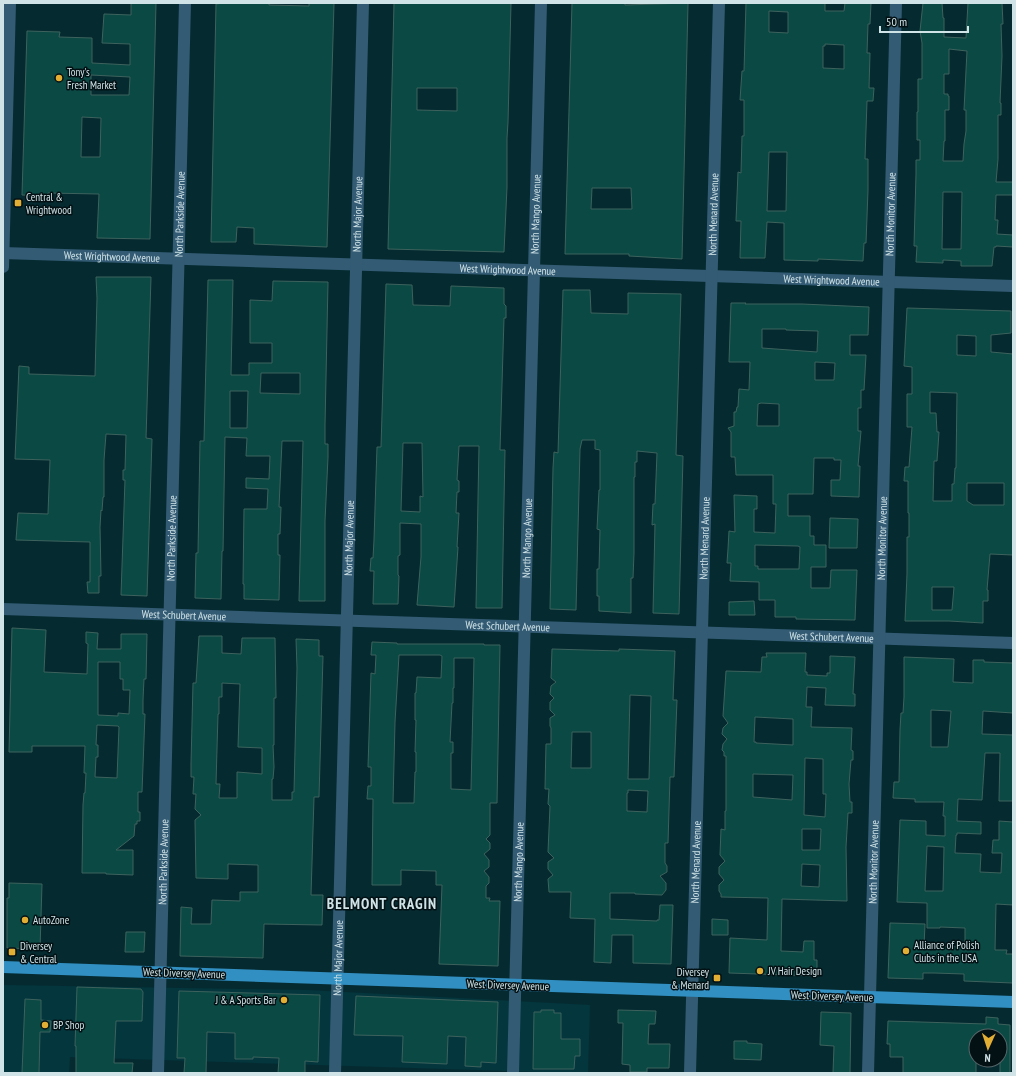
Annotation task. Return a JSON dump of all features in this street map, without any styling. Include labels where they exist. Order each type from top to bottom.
[{"type":"main road","name":"West Diversey Avenue","points":[[3,967],[1013,1002]]},
{"type":"street","points":[[3,267],[10,3]]},
{"type":"street","name":"North Parkside Avenue","points":[[158,1073],[185,3]]},
{"type":"street","name":"North Major Avenue","points":[[335,1073],[363,3]]},
{"type":"street","name":"North Mango Avenue","points":[[513,1073],[541,3]]},
{"type":"street","name":"North Menard Avenue","points":[[690,1073],[719,3]]},
{"type":"street","name":"North Monitor Avenue","points":[[868,1073],[896,3]]},
{"type":"street","name":"West Wrightwood Avenue","points":[[3,253],[1013,286]]},
{"type":"street","name":"West Schubert Avenue","points":[[3,609],[1013,643]]},
{"type":"shaded area","points":[[4,985],[307,990],[590,1005],[588,1072],[569,1073],[70,1057],[69,1073],[3,1073]]},
{"type":"building","points":[[131,3],[156,3],[150,239],[97,238],[99,194],[48,193],[48,196],[22,195],[27,31],[60,32],[59,37],[92,38],[92,63],[130,65],[130,44],[102,43],[104,14],[131,15]],"holes":[[[91,75],[130,77],[129,95],[91,95]],[[82,117],[101,118],[100,157],[81,157]]]},
{"type":"building","points":[[269,3],[269,5],[309,6],[309,3],[334,3],[327,247],[254,244],[254,228],[237,227],[236,242],[211,242],[216,4]]},
{"type":"building","points":[[394,3],[511,3],[504,252],[388,249]],"holes":[[[417,88],[457,88],[457,111],[417,110]]]},
{"type":"building","points":[[572,3],[625,3],[625,5],[688,3],[682,259],[629,256],[629,254],[565,254]],"holes":[[[592,188],[631,188],[632,209],[591,209]]]},
{"type":"building","points":[[746,3],[825,3],[825,11],[844,11],[845,3],[871,3],[870,24],[868,24],[867,53],[870,53],[869,88],[874,88],[873,101],[867,101],[865,159],[868,159],[868,190],[866,243],[864,243],[863,261],[818,259],[818,261],[784,260],[784,223],[767,222],[765,258],[740,258],[741,221],[736,221],[738,172],[741,173],[742,136],[744,136],[744,100],[740,100],[742,71],[744,71]],"holes":[[[769,11],[788,12],[788,33],[769,32]],[[825,44],[844,45],[844,69],[823,68],[823,46],[825,46]],[[769,152],[787,152],[786,211],[767,211]]]},
{"type":"building","points":[[923,3],[942,3],[944,37],[966,38],[968,3],[1002,3],[1001,115],[998,115],[998,159],[996,182],[1013,182],[1013,195],[996,195],[995,220],[998,220],[997,234],[1013,235],[1013,247],[994,247],[992,266],[961,266],[961,261],[943,260],[943,263],[916,262],[917,246],[914,246],[916,160],[920,160],[920,140],[917,140],[918,79],[922,79],[922,43],[920,31]],"holes":[[[949,49],[967,51],[964,110],[966,110],[966,131],[963,161],[943,161],[945,141],[945,110],[949,110],[949,96],[948,94],[944,94],[944,74],[949,74]],[[943,192],[962,192],[961,249],[942,249]]]},
{"type":"building","points":[[96,277],[151,277],[146,438],[152,439],[147,596],[121,595],[125,480],[123,480],[123,470],[125,470],[126,435],[106,434],[104,497],[102,511],[101,510],[100,527],[101,576],[99,576],[99,593],[88,593],[87,582],[90,582],[90,542],[16,540],[18,513],[48,514],[50,460],[15,459],[19,366],[29,367],[29,374],[95,376],[97,298]]},
{"type":"building","points":[[208,280],[233,280],[231,375],[249,375],[249,363],[272,363],[272,343],[250,343],[250,300],[272,301],[273,281],[328,282],[325,425],[325,444],[328,444],[328,457],[325,521],[325,601],[299,601],[303,441],[282,441],[279,507],[281,507],[280,534],[278,534],[278,555],[280,555],[279,600],[244,599],[244,509],[267,509],[268,489],[246,488],[246,478],[269,479],[270,456],[246,456],[247,438],[225,437],[221,599],[195,598],[196,553],[198,553],[200,441],[204,441]],"holes":[[[261,373],[300,373],[300,394],[260,393]],[[230,391],[248,391],[247,428],[230,428]]]},
{"type":"building","points":[[386,284],[412,285],[413,305],[450,306],[451,286],[504,288],[506,318],[504,318],[500,450],[505,450],[502,608],[476,608],[479,446],[459,446],[457,480],[459,481],[459,492],[457,492],[456,513],[459,513],[458,547],[454,607],[417,605],[421,557],[421,524],[400,523],[398,604],[373,604],[374,571],[370,571],[371,558],[373,558],[377,447],[381,447]],"holes":[[[403,443],[422,443],[423,497],[420,496],[420,512],[401,511]]]},
{"type":"building","points":[[563,290],[590,290],[591,313],[628,314],[628,293],[681,294],[676,455],[683,456],[679,614],[653,613],[655,524],[652,525],[653,504],[655,504],[657,453],[637,451],[637,462],[635,462],[634,477],[634,553],[633,578],[631,578],[631,613],[599,611],[599,596],[597,596],[597,569],[599,569],[600,530],[597,529],[600,490],[600,450],[595,449],[595,440],[582,440],[580,449],[576,610],[550,609],[553,468],[554,452],[558,453]]},
{"type":"building","points":[[731,303],[869,307],[868,335],[850,335],[850,355],[866,355],[864,390],[861,390],[861,408],[858,408],[858,431],[861,431],[858,466],[860,466],[859,497],[831,496],[831,480],[840,480],[841,460],[834,460],[834,458],[814,458],[813,494],[788,494],[788,516],[810,516],[810,536],[814,536],[814,545],[826,545],[826,567],[811,567],[811,588],[830,588],[831,570],[857,570],[855,620],[796,619],[796,617],[775,617],[775,600],[759,600],[759,582],[730,581],[731,563],[727,563],[729,531],[735,532],[734,495],[757,496],[757,509],[754,509],[754,532],[775,533],[776,504],[773,504],[773,475],[736,475],[735,457],[731,457],[731,432],[728,428],[734,426],[734,412],[736,412],[738,407],[739,389],[749,390],[750,362],[729,362]],"holes":[[[762,329],[818,331],[817,352],[762,348]],[[815,362],[835,363],[834,380],[815,380]],[[758,404],[779,404],[779,426],[757,426]],[[755,545],[800,547],[799,569],[758,569],[758,566],[755,566]]]},
{"type":"building","points":[[907,308],[1011,311],[1011,333],[991,335],[991,352],[1013,354],[1013,555],[990,554],[987,590],[988,601],[983,601],[983,623],[905,621],[909,513],[908,481],[904,481],[905,467],[909,467],[912,427],[907,427],[907,394],[912,394],[912,367],[904,366]],"holes":[[[957,335],[976,336],[976,356],[957,355]],[[930,392],[957,393],[956,468],[954,484],[952,484],[952,501],[933,501],[934,461],[937,461],[939,432],[937,432],[936,413],[930,413]],[[967,483],[1004,483],[1004,505],[973,505],[967,501]],[[932,587],[954,587],[952,610],[932,610]]]},
{"type":"building","points":[[830,518],[858,519],[857,548],[829,548]]},
{"type":"building","points":[[754,601],[755,615],[729,615],[729,602]]},
{"type":"building","points":[[12,628],[46,630],[44,672],[87,674],[88,644],[86,643],[86,632],[98,633],[97,649],[121,649],[121,634],[147,634],[146,679],[144,679],[143,700],[143,714],[145,714],[142,792],[138,792],[138,812],[140,812],[140,821],[137,821],[137,824],[135,824],[134,836],[116,850],[133,850],[133,875],[82,873],[83,805],[86,773],[84,773],[85,746],[32,746],[32,752],[9,752]],"holes":[[[98,662],[120,662],[120,679],[123,679],[123,690],[130,690],[129,714],[118,713],[118,716],[98,715]],[[97,725],[119,727],[117,778],[95,777],[96,757],[98,757],[98,745],[96,745]]]},
{"type":"building","points":[[199,636],[222,636],[222,653],[241,654],[242,638],[275,638],[276,698],[274,698],[274,767],[272,779],[272,800],[292,800],[292,792],[294,792],[297,668],[296,639],[319,640],[319,656],[323,656],[319,797],[314,797],[311,895],[323,895],[322,925],[264,924],[263,958],[180,956],[181,907],[192,908],[191,924],[211,924],[212,900],[240,901],[240,892],[258,892],[258,865],[228,864],[228,879],[196,878],[195,820],[201,815],[195,809],[196,794],[193,794],[194,777],[191,777],[191,764],[193,683],[196,683]],"holes":[[[222,683],[240,684],[238,747],[262,748],[262,774],[237,772],[237,798],[219,798],[220,784],[216,784],[219,697],[222,697]]]},
{"type":"building","points":[[372,642],[397,644],[500,645],[497,803],[490,803],[490,835],[486,839],[490,843],[490,849],[484,854],[489,860],[489,867],[484,871],[489,877],[489,883],[486,886],[486,898],[490,898],[489,901],[500,901],[498,966],[439,964],[442,885],[436,885],[436,871],[401,870],[401,885],[372,885],[373,799],[367,799],[368,786],[371,786],[371,767],[368,767],[371,673],[375,674],[376,655],[371,655]],"holes":[[[399,655],[442,656],[441,678],[417,677],[415,693],[416,772],[414,803],[393,803],[395,722]],[[454,658],[474,658],[471,790],[451,789],[451,753],[453,753],[453,742],[450,742],[454,688]]]},
{"type":"building","points":[[552,649],[675,651],[673,700],[677,700],[674,777],[670,777],[668,843],[665,843],[665,863],[667,866],[667,872],[660,876],[666,883],[666,890],[662,895],[610,893],[610,919],[657,921],[659,920],[660,905],[673,905],[671,964],[633,963],[633,935],[612,935],[611,963],[594,962],[595,919],[570,918],[571,892],[549,892],[548,879],[553,875],[548,869],[548,862],[554,858],[548,852],[550,806],[548,804],[549,789],[545,789],[546,744],[551,744],[550,718],[555,715],[550,710],[550,702],[554,698],[550,694],[551,686],[556,682],[551,678]],"holes":[[[630,695],[651,696],[649,779],[628,779]],[[572,732],[591,732],[591,768],[571,768]],[[628,790],[648,791],[647,812],[627,811]]]},
{"type":"building","points":[[766,653],[806,653],[805,672],[807,672],[807,675],[827,676],[827,673],[830,673],[830,656],[855,657],[853,694],[855,694],[855,706],[825,705],[826,688],[807,687],[806,707],[812,707],[811,727],[852,728],[851,750],[853,751],[849,784],[852,813],[848,813],[846,847],[847,901],[782,899],[781,951],[803,952],[804,941],[814,941],[814,960],[817,960],[817,976],[729,973],[730,938],[767,940],[768,898],[721,897],[719,891],[719,885],[724,880],[719,874],[719,867],[725,861],[720,855],[721,829],[725,830],[726,811],[726,756],[724,756],[724,752],[722,750],[723,744],[727,739],[722,734],[723,728],[728,723],[723,716],[726,671],[761,672],[762,657],[767,657]],"holes":[[[755,717],[793,719],[793,745],[754,742]],[[805,758],[823,759],[823,794],[826,794],[825,817],[804,815]],[[753,774],[793,775],[792,800],[753,797]],[[802,829],[821,829],[820,850],[802,850]],[[802,864],[820,865],[819,887],[801,886]]]},
{"type":"building","points":[[904,657],[954,659],[953,682],[973,683],[973,660],[1013,663],[1013,713],[983,711],[982,734],[1013,735],[1013,801],[999,801],[1000,753],[985,753],[982,800],[958,799],[957,821],[981,822],[981,834],[957,833],[955,853],[981,854],[980,872],[1001,873],[1002,853],[992,853],[993,840],[999,840],[999,821],[1013,822],[1013,905],[996,904],[995,950],[1007,950],[1006,954],[1013,954],[1013,983],[964,981],[964,974],[923,973],[923,979],[888,978],[890,923],[925,924],[924,946],[965,947],[965,928],[927,928],[927,903],[897,902],[900,820],[926,821],[926,835],[945,836],[945,816],[943,816],[944,802],[915,802],[915,799],[893,798],[894,782],[899,782],[901,713],[903,713]],"holes":[[[931,710],[951,711],[948,747],[931,747]],[[927,846],[944,847],[943,891],[925,891]]]},
{"type":"building","name":"AutoZone","points":[[9,883],[42,884],[40,949],[7,948],[7,898],[9,898]]},
{"type":"building","points":[[712,919],[728,920],[728,935],[712,935]]},
{"type":"building","points":[[126,932],[145,932],[144,952],[125,952]]},
{"type":"building","points":[[77,987],[141,989],[143,992],[142,1021],[116,1021],[114,1063],[133,1063],[132,1073],[76,1073],[75,1046]]},
{"type":"building","points":[[179,991],[320,995],[318,1062],[305,1061],[305,1073],[278,1073],[279,1058],[253,1057],[253,1059],[235,1059],[235,1033],[207,1032],[206,1073],[184,1073],[185,1058],[177,1058]]},
{"type":"building","points":[[356,996],[498,1002],[496,1063],[481,1062],[481,1067],[465,1066],[466,1037],[448,1036],[447,1064],[402,1062],[403,1036],[354,1035]]},
{"type":"building","points":[[25,999],[41,1000],[41,1020],[51,1021],[50,1032],[40,1032],[39,1073],[22,1073]]},
{"type":"building","points":[[541,1010],[554,1010],[554,1013],[561,1013],[561,1039],[580,1039],[580,1056],[575,1056],[574,1069],[533,1069],[534,1012],[541,1012]]},
{"type":"building","points":[[618,1010],[656,1011],[655,1024],[649,1024],[648,1044],[670,1044],[669,1068],[647,1068],[647,1072],[630,1072],[630,1065],[622,1064],[623,1023],[618,1023]]},
{"type":"building","points":[[821,1012],[851,1013],[850,1073],[833,1073],[834,1046],[820,1045]]},
{"type":"building","points":[[986,1017],[998,1018],[998,1024],[1010,1025],[1010,1073],[1000,1073],[1000,1068],[1008,1068],[1008,1028],[968,1028],[968,1068],[976,1068],[976,1073],[903,1073],[903,1057],[890,1057],[890,1044],[887,1044],[888,1021],[986,1024]]},
{"type":"building","points":[[734,1041],[747,1041],[747,1043],[762,1044],[761,1060],[734,1059]]},
{"type":"place","name":"Tony's Fresh Market","points":[[59,78]]},
{"type":"place","name":"Central & Wrightwood","points":[[18,203]]},
{"type":"place","name":"AutoZone","points":[[25,920]]},
{"type":"place","name":"Alliance of Polish Clubs in the USA","points":[[906,951]]},
{"type":"place","name":"Diversey & Central","points":[[12,952]]},
{"type":"place","name":"JV Hair Design","points":[[760,971]]},
{"type":"place","name":"Diversey & Menard","points":[[717,978]]},
{"type":"place","name":"J & A Sports Bar","points":[[284,1000]]},
{"type":"place","name":"BP Shop","points":[[45,1025]]},
{"type":"district","name":"BELMONT CRAGIN","points":[[382,903]]}]
